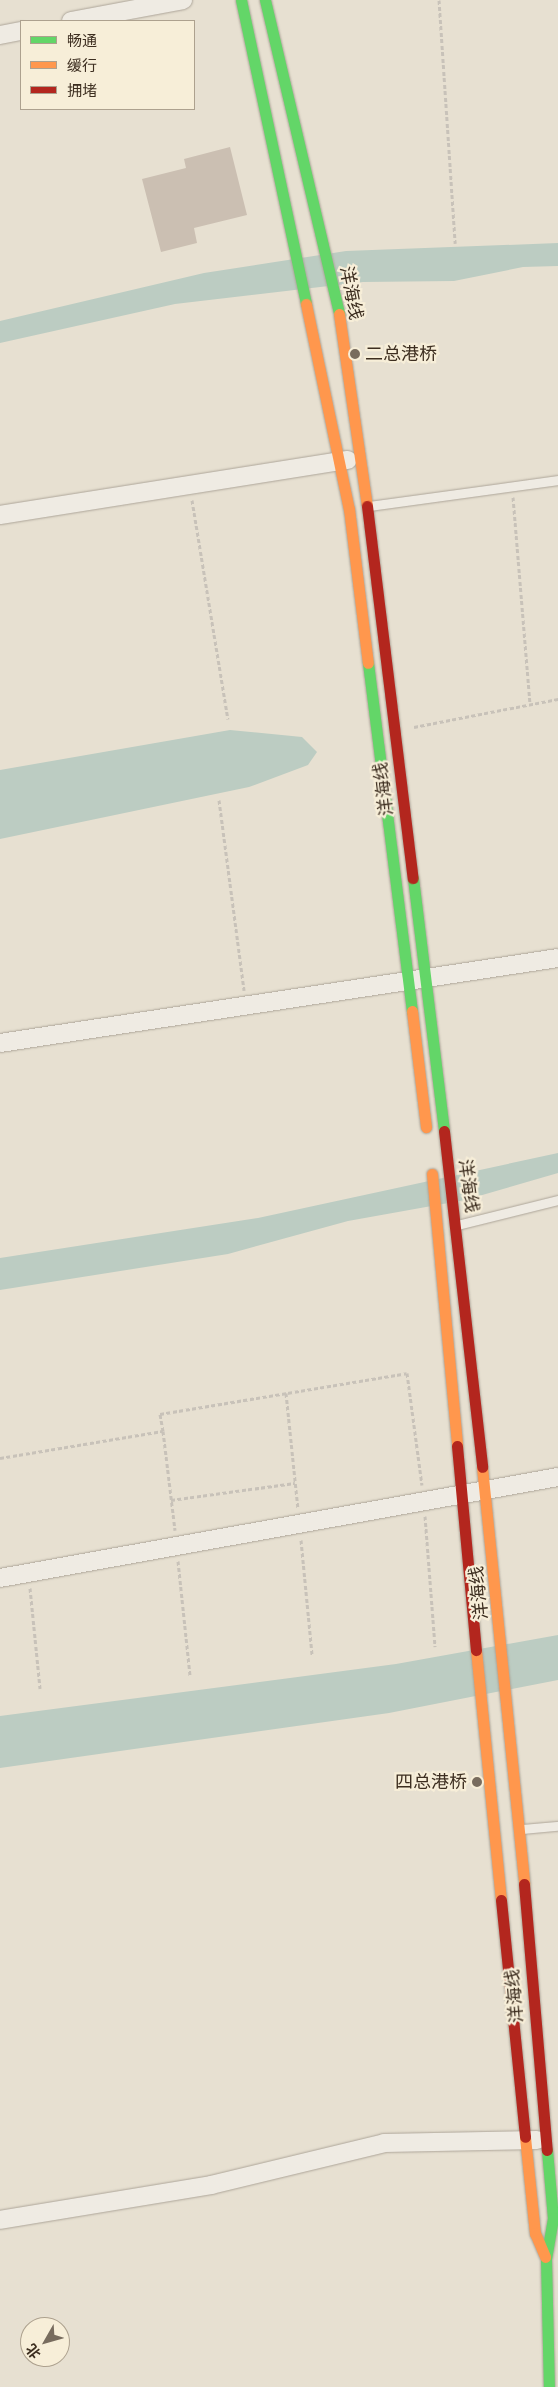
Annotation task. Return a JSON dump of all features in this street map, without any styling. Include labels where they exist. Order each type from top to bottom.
[{"type":"main road","name":"洋海线","points":[[241,0],[313,322],[349,509],[404,981],[428,1142]]},
{"type":"main road","name":"洋海线","points":[[265,0],[321,233],[338,315],[361,458],[455,1220],[498,1606],[509,1710],[507,1830],[526,2140],[535,2233],[552,2259]]},
{"type":"main road","name":"洋海线","points":[[431,1161],[459,1493],[482,1727],[507,1830],[556,2218],[552,2259],[549,2387]]},
{"type":"main road","points":[[535,2233],[556,2218]]},
{"type":"street","points":[[76,20],[183,0]]},
{"type":"street","points":[[0,35],[20,31]]},
{"type":"street","points":[[0,515],[189,482],[361,458]]},
{"type":"street","points":[[0,1043],[558,958]]},
{"type":"street","points":[[0,1578],[459,1493],[558,1477]]},
{"type":"street","points":[[0,2220],[211,2185],[384,2143],[545,2140]]},
{"type":"lane","points":[[349,509],[558,480]]},
{"type":"lane","points":[[437,1229],[455,1220],[558,1200]]},
{"type":"lane","points":[[507,1830],[558,1826]]},
{"type":"path","points":[[439,0],[455,243]]},
{"type":"path","points":[[189,482],[228,719]]},
{"type":"path","points":[[512,487],[530,704]]},
{"type":"path","points":[[394,730],[558,700]]},
{"type":"path","points":[[220,800],[246,1006]]},
{"type":"path","points":[[0,1458],[163,1431],[160,1414],[407,1373],[424,1500],[435,1647]]},
{"type":"path","points":[[171,1500],[295,1483]]},
{"type":"path","points":[[28,1573],[40,1689]]},
{"type":"shaded area","points":[[558,243],[558,266],[523,267],[454,281],[363,282],[175,304],[0,343],[0,321],[204,273],[346,251]]},
{"type":"shaded area","points":[[230,730],[302,737],[317,752],[308,765],[249,787],[0,839],[0,770]]},
{"type":"shaded area","points":[[558,1153],[558,1173],[465,1200],[348,1221],[228,1254],[0,1290],[0,1258],[258,1218]]},
{"type":"shaded area","points":[[558,1635],[558,1680],[389,1713],[0,1768],[0,1716],[396,1664]]},
{"type":"building","points":[[230,147],[247,215],[194,228],[197,243],[161,252],[142,179],[186,168],[184,159]]},
{"type":"traffic: fast","points":[[241,0],[306,304]]},
{"type":"traffic: fast","points":[[265,0],[339,314]]},
{"type":"traffic: fast","points":[[368,663],[412,1011]]},
{"type":"traffic: fast","points":[[413,878],[444,1131]]},
{"type":"traffic: fast","points":[[547,2150],[553,2218],[546,2259],[549,2387]]},
{"type":"traffic: slow","points":[[306,304],[349,509],[368,663]]},
{"type":"traffic: slow","points":[[339,314],[367,506]]},
{"type":"traffic: slow","points":[[412,1011],[426,1127]]},
{"type":"traffic: slow","points":[[432,1174],[457,1446]]},
{"type":"traffic: slow","points":[[482,1467],[524,1884]]},
{"type":"traffic: slow","points":[[476,1650],[501,1900]]},
{"type":"traffic: slow","points":[[525,2137],[535,2233],[545,2257]]},
{"type":"traffic: jam","points":[[367,506],[413,878]]},
{"type":"traffic: jam","points":[[444,1131],[482,1467]]},
{"type":"traffic: jam","points":[[457,1446],[476,1650]]},
{"type":"traffic: jam","points":[[524,1884],[547,2150]]},
{"type":"traffic: jam","points":[[501,1900],[525,2137]]},
{"type":"place","name":"二总港桥","points":[[355,354]]},
{"type":"place","name":"四总港桥","points":[[477,1782]]}]
